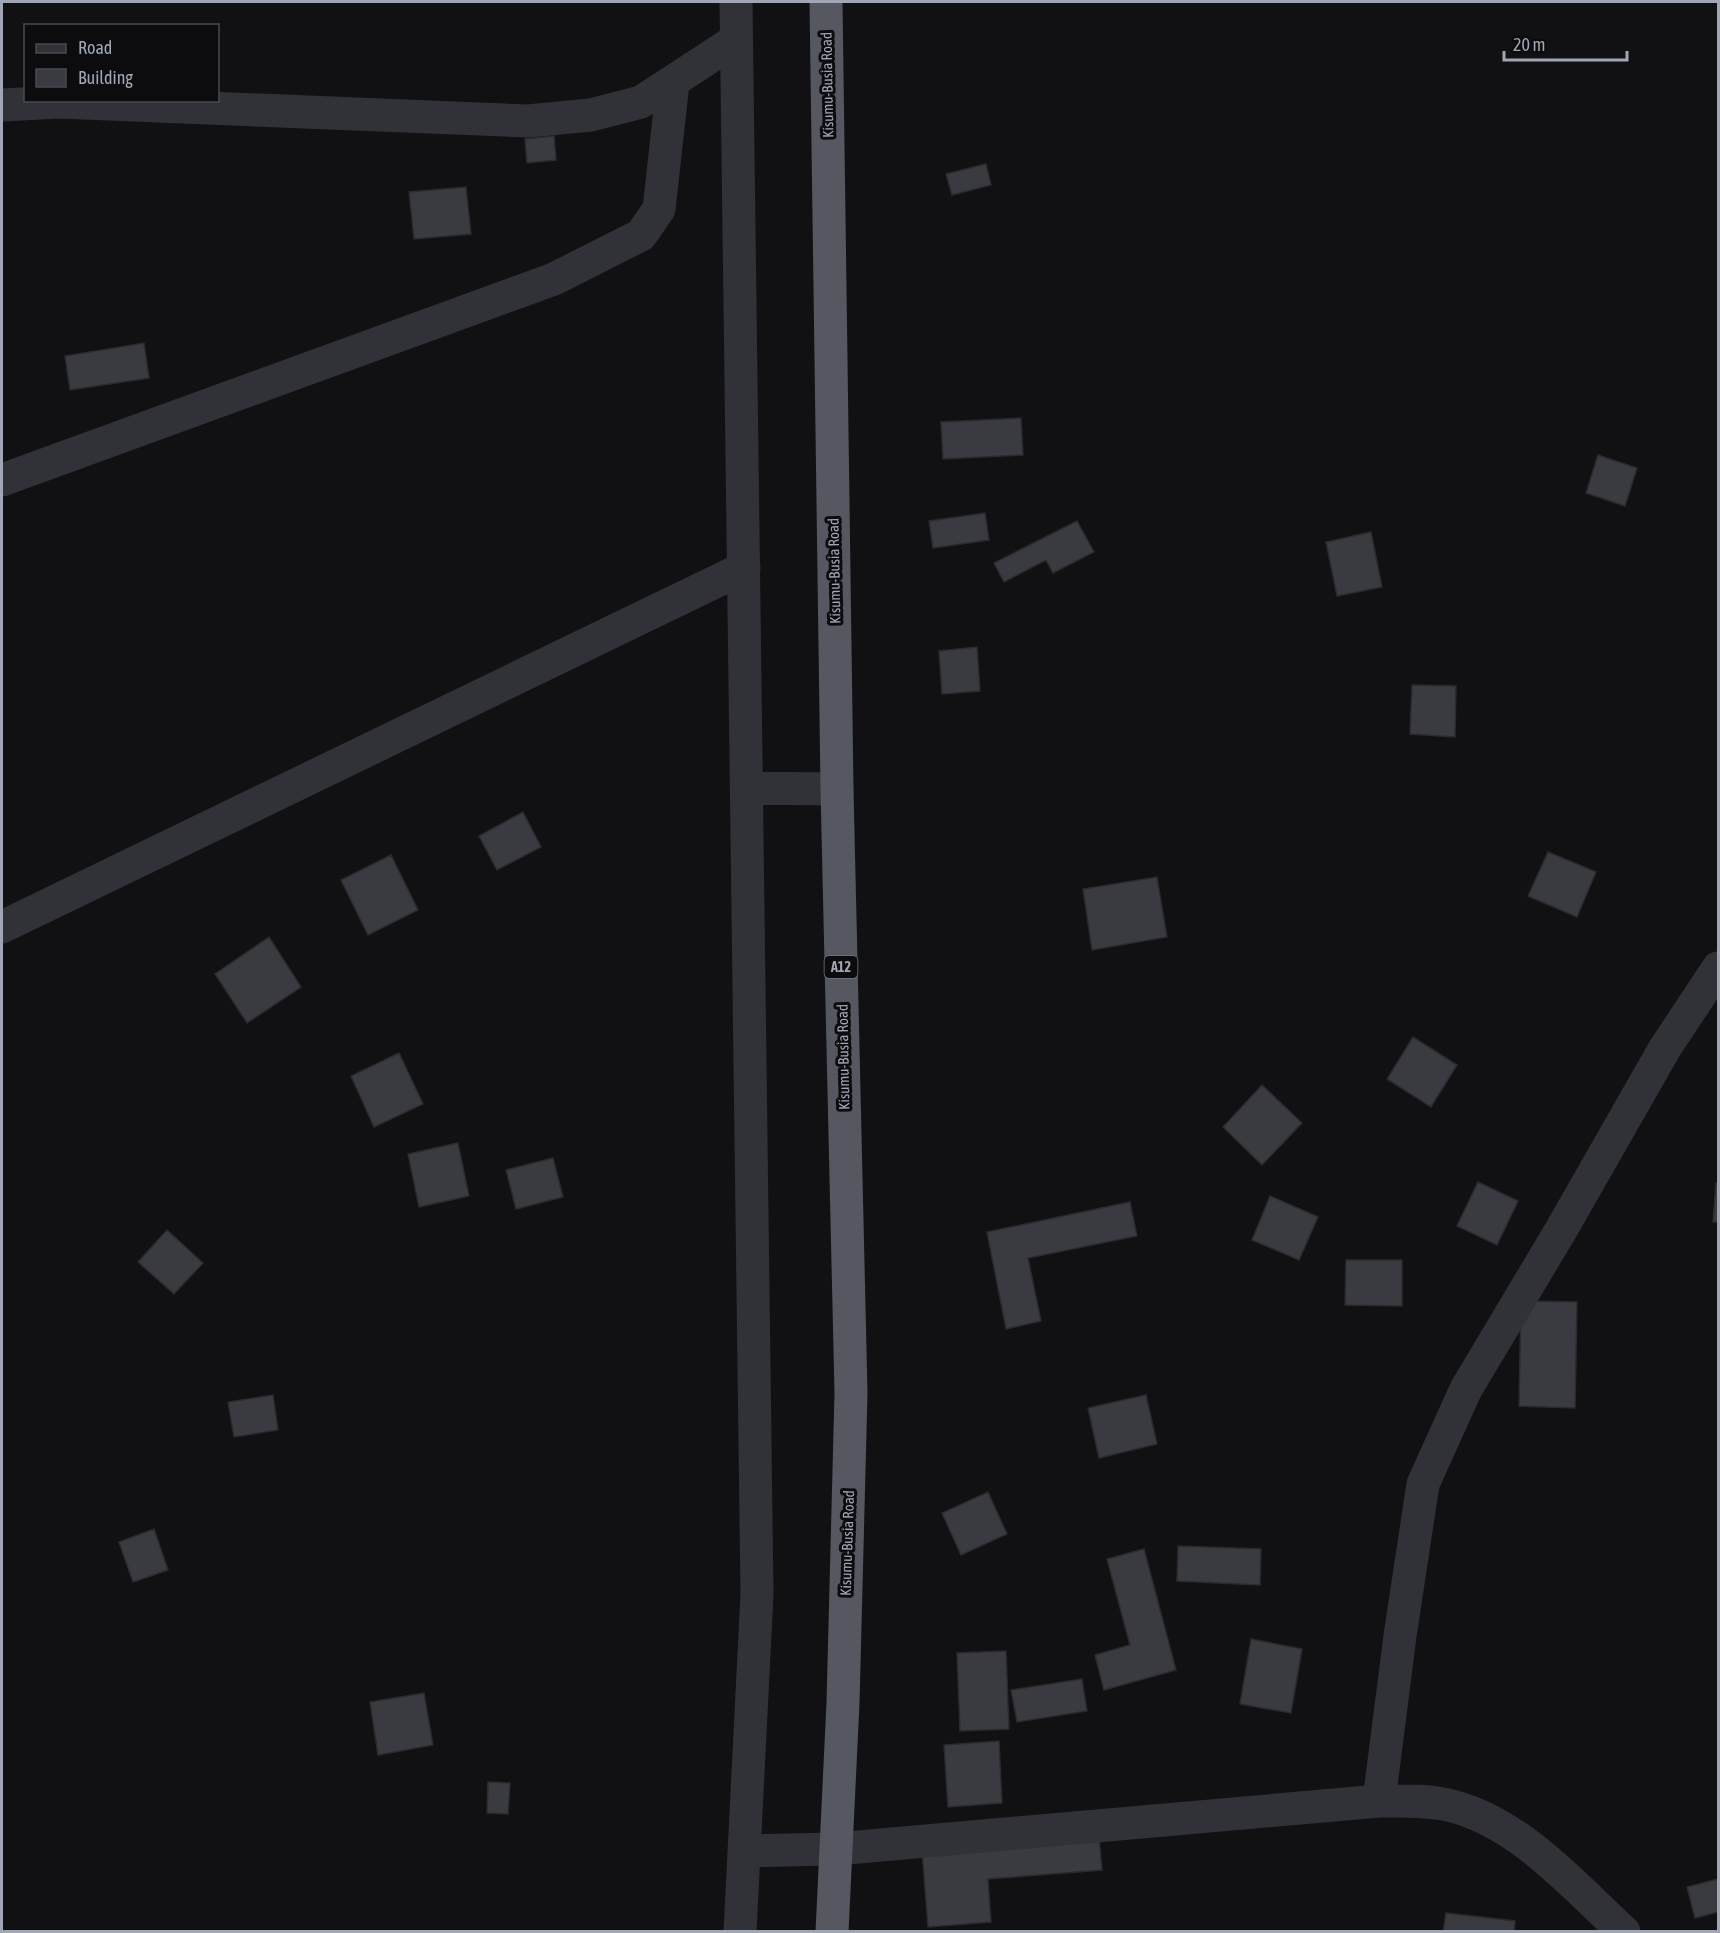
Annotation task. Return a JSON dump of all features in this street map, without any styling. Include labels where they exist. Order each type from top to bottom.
[{"type":"highway","name":"Kisumu-Busia Road","points":[[826,2],[837,789],[851,1393],[843,1703],[832,1932]]},
{"type":"street","points":[[736,2],[757,1593],[740,1932]]},
{"type":"street","points":[[2,105],[60,102],[528,121],[591,115],[641,102],[736,40]]},
{"type":"street","points":[[2,480],[554,279],[641,235],[658,209],[673,82]]},
{"type":"street","points":[[2,927],[744,568]]},
{"type":"street","points":[[748,788],[837,789]]},
{"type":"street","points":[[1379,1801],[1400,1636],[1423,1484],[1466,1389],[1561,1230],[1665,1048],[1719,968]]},
{"type":"street","points":[[744,1851],[836,1849],[1379,1801],[1448,1805],[1492,1821],[1538,1854],[1624,1932]]},
{"type":"building","points":[[554,136],[556,160],[527,163],[525,139]]},
{"type":"building","points":[[986,164],[991,185],[952,195],[946,174]]},
{"type":"building","points":[[466,187],[471,234],[414,239],[409,192]]},
{"type":"building","points":[[144,343],[149,378],[70,390],[65,356]]},
{"type":"building","points":[[1021,418],[1023,455],[943,459],[941,422]]},
{"type":"building","points":[[1598,455],[1637,468],[1625,506],[1586,493]]},
{"type":"building","points":[[985,513],[989,540],[933,548],[929,521]]},
{"type":"building","points":[[1077,521],[1094,552],[1053,573],[1046,560],[1004,582],[994,563]]},
{"type":"building","points":[[1371,532],[1382,587],[1337,596],[1326,542]]},
{"type":"building","points":[[977,647],[980,691],[942,694],[939,651]]},
{"type":"building","points":[[1412,685],[1456,686],[1455,737],[1410,734]]},
{"type":"building","points":[[523,812],[541,847],[497,870],[479,836]]},
{"type":"building","points":[[1548,852],[1596,872],[1577,917],[1528,896]]},
{"type":"building","points":[[391,855],[418,910],[368,935],[341,880]]},
{"type":"building","points":[[1157,877],[1167,937],[1092,950],[1083,889]]},
{"type":"building","points":[[269,937],[301,987],[247,1023],[215,974]]},
{"type":"building","points":[[1413,1037],[1457,1065],[1431,1107],[1387,1079]]},
{"type":"building","points":[[399,1053],[423,1104],[374,1127],[351,1076]]},
{"type":"building","points":[[1262,1085],[1302,1123],[1262,1165],[1223,1127]]},
{"type":"building","points":[[458,1143],[469,1196],[419,1207],[408,1154]]},
{"type":"building","points":[[553,1158],[563,1197],[516,1209],[506,1170]]},
{"type":"building","points":[[1478,1182],[1518,1201],[1497,1245],[1457,1226]]},
{"type":"building","points":[[1716,1183],[1718,1183],[1718,1222],[1713,1222]]},
{"type":"building","points":[[1270,1196],[1318,1217],[1299,1260],[1252,1240]]},
{"type":"building","points":[[1130,1202],[1137,1236],[1028,1258],[1041,1321],[1006,1329],[987,1232]]},
{"type":"building","points":[[167,1230],[203,1263],[174,1294],[138,1262]]},
{"type":"building","points":[[1346,1260],[1402,1260],[1402,1306],[1345,1305]]},
{"type":"building","points":[[1521,1301],[1577,1302],[1575,1408],[1519,1406]]},
{"type":"building","points":[[273,1395],[278,1430],[234,1437],[228,1402]]},
{"type":"building","points":[[1146,1395],[1157,1444],[1099,1458],[1088,1408]]},
{"type":"building","points":[[988,1492],[1007,1534],[961,1555],[942,1513]]},
{"type":"building","points":[[154,1529],[168,1570],[133,1582],[119,1542]]},
{"type":"building","points":[[1178,1546],[1261,1549],[1260,1585],[1177,1581]]},
{"type":"building","points":[[1144,1549],[1176,1670],[1104,1690],[1095,1655],[1130,1645],[1107,1559]]},
{"type":"building","points":[[1251,1639],[1302,1649],[1291,1713],[1240,1704]]},
{"type":"building","points":[[1006,1651],[1009,1729],[960,1731],[957,1653]]},
{"type":"building","points":[[1082,1679],[1087,1711],[1017,1722],[1011,1690]]},
{"type":"building","points":[[424,1693],[433,1745],[378,1755],[370,1702]]},
{"type":"building","points":[[999,1741],[1002,1803],[948,1807],[944,1745]]},
{"type":"building","points":[[488,1782],[510,1783],[508,1814],[487,1813]]},
{"type":"building","points":[[1099,1837],[1102,1870],[988,1879],[991,1922],[928,1927],[922,1850]]},
{"type":"building","points":[[1718,1879],[1718,1912],[1695,1918],[1687,1887]]},
{"type":"building","points":[[1446,1913],[1515,1921],[1514,1932],[1443,1932]]}]
